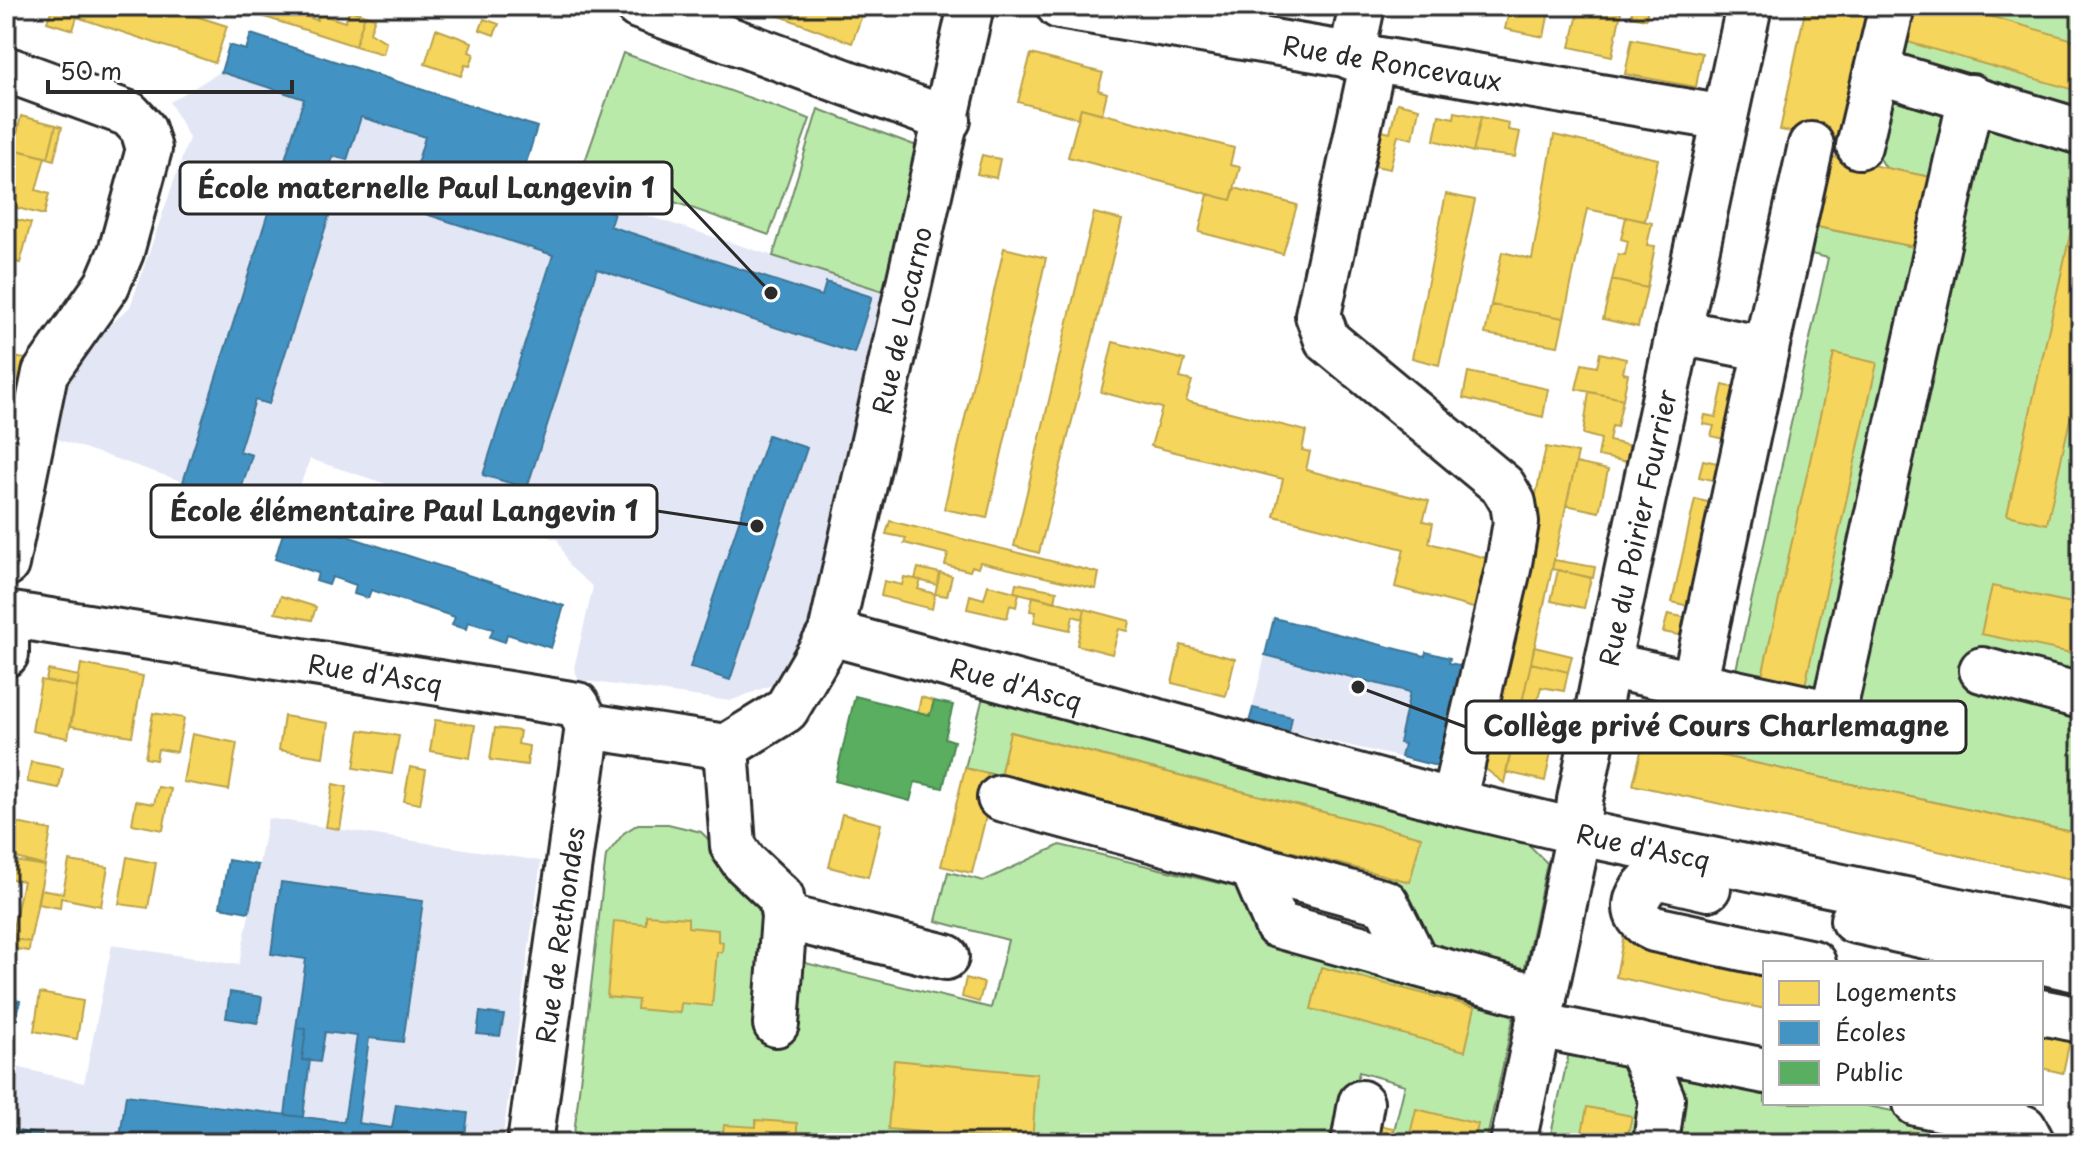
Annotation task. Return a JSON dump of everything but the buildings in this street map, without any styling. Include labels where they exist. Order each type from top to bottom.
[{"type":"street","points":[[638,6],[948,120]]},
{"type":"street","name":"Rue de Locarno","points":[[831,633],[971,6]]},
{"type":"street","name":"Rue de Roncevaux","points":[[1059,6],[1725,118]]},
{"type":"street","points":[[1362,6],[1362,59],[1318,315],[1320,328],[1327,340],[1503,486],[1513,503],[1516,522],[1453,802]]},
{"type":"street","name":"Rue du Poirier Fourrier","points":[[1513,1143],[1578,832],[1580,800],[1607,665],[1749,6]]},
{"type":"street","points":[[1859,146],[1892,6]]},
{"type":"street","points":[[6,69],[129,114],[143,129],[149,149],[121,252],[107,285],[45,373],[6,564]]},
{"type":"street","points":[[1877,71],[2081,132]]},
{"type":"street","points":[[1607,665],[1833,714],[1971,97]]},
{"type":"street","points":[[1694,685],[1811,145]]},
{"type":"street","points":[[1679,332],[1766,349]]},
{"type":"street","name":"Rue d'Ascq","points":[[6,614],[577,705],[588,726]]},
{"type":"street","points":[[6,622],[9,639],[6,654]]},
{"type":"street","points":[[588,726],[726,747],[786,710],[831,633]]},
{"type":"street","name":"Rue d'Ascq","points":[[831,633],[1453,802],[1578,832],[1659,863],[2081,936]]},
{"type":"street","points":[[1982,670],[2081,696]]},
{"type":"street","name":"Rue de Rethondes","points":[[530,1143],[588,726]]},
{"type":"street","points":[[726,747],[733,846],[744,862],[781,897],[784,917],[776,1024]]},
{"type":"street","points":[[1000,798],[1252,866],[1277,925],[1416,963],[1541,1012],[1639,1045],[1763,1071]]},
{"type":"street","points":[[1804,961],[1644,924],[1634,912],[1635,901],[1659,863],[2081,970]]},
{"type":"street","points":[[784,917],[946,957]]},
{"type":"street","points":[[2043,1012],[2081,1020]]},
{"type":"street","points":[[1639,1045],[1662,1099],[1656,1143]]},
{"type":"street","points":[[1925,1105],[2010,1123],[2024,1128],[2032,1143]]},
{"type":"shaded area","points":[[251,34],[537,127],[517,196],[566,213],[571,199],[614,213],[617,206],[889,293],[810,641],[777,683],[730,701],[579,680],[574,668],[593,587],[569,566],[558,540],[310,459],[288,517],[54,438],[66,366],[130,307],[189,138],[170,102],[220,72],[229,45],[245,50]]},
{"type":"shaded area","points":[[1274,618],[1425,656],[1426,652],[1450,658],[1450,663],[1464,666],[1441,767],[1249,722]]},
{"type":"shaded area","points":[[268,818],[541,861],[502,1143],[6,1143],[8,1065],[84,1083],[112,945],[239,965]]},
{"type":"green space","points":[[1911,6],[2052,6],[2081,14],[2081,834],[1644,739],[1656,686],[1729,701],[1828,258],[1803,252],[1808,225],[1915,247],[1930,177],[1886,168],[1875,151]]},
{"type":"green space","points":[[623,53],[810,119],[769,235],[582,170]]},
{"type":"green space","points":[[818,109],[922,148],[889,293],[773,256]]},
{"type":"green space","points":[[983,697],[1526,842],[1547,863],[1522,981],[1427,954],[1387,876],[1420,837],[1011,732],[1000,776],[965,768]]},
{"type":"green space","points":[[638,824],[668,824],[701,832],[772,902],[801,962],[991,1008],[1008,940],[936,921],[948,872],[984,881],[1060,845],[1235,887],[1270,939],[1515,1010],[1486,1143],[1391,1143],[1405,1085],[1359,1072],[1343,1143],[573,1143],[606,856],[624,833]]},
{"type":"green space","points":[[1570,1048],[1763,1085],[1763,1105],[1863,1105],[2016,1136],[2014,1143],[1964,1143],[1910,1132],[1908,1143],[1549,1143]]},
{"type":"place","name":"École maternelle Paul Langevin 1","points":[[771,293]]},
{"type":"place","name":"École élémentaire Paul Langevin 1","points":[[757,526]]},
{"type":"place","name":"Collège privé Cours Charlemagne","points":[[1358,687]]}]
